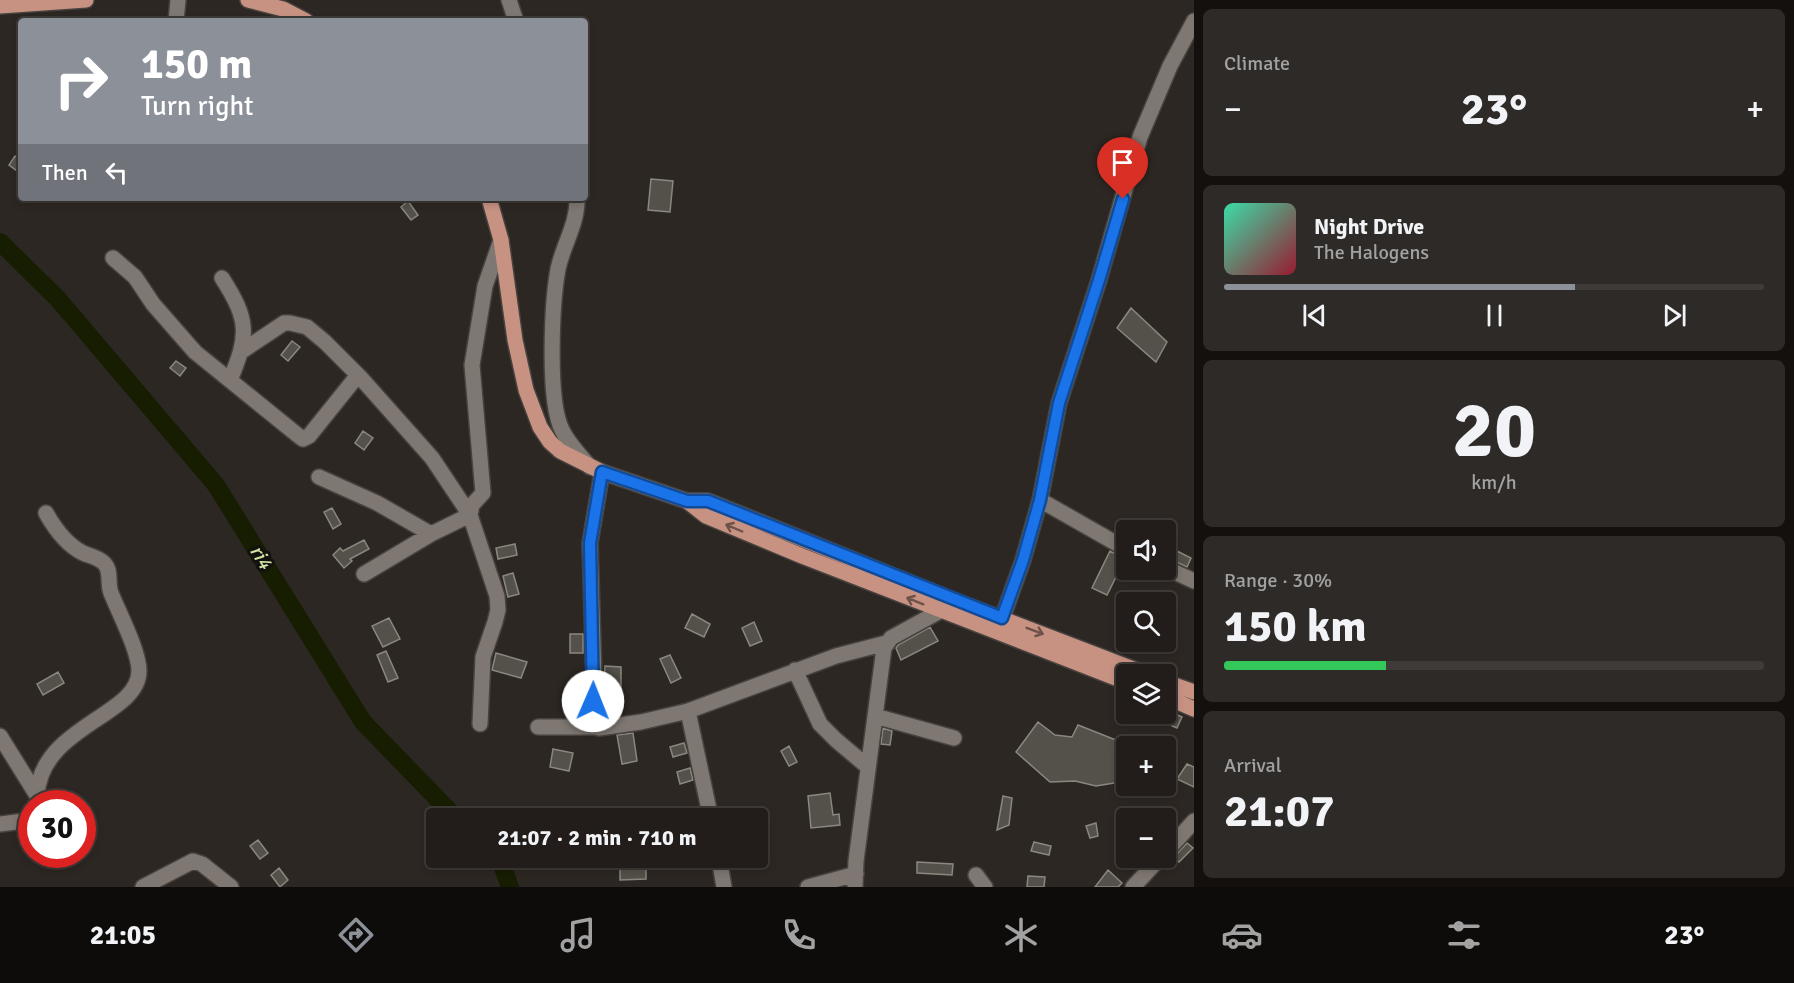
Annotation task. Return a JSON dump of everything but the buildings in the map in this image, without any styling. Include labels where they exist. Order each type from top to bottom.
[{"type":"main road","points":[[0,6],[86,0]]},
{"type":"main road","points":[[248,0],[283,9],[300,18]]},
{"type":"main road","points":[[490,201],[501,240],[514,340],[526,390],[533,410],[550,442],[560,451],[596,470],[687,501],[708,501],[1000,625],[1116,677]]},
{"type":"main road","points":[[687,501],[706,516],[940,611],[1000,625],[1116,664]]},
{"type":"main road","points":[[1176,685],[1194,693]]},
{"type":"main road","points":[[1176,701],[1194,709]]},
{"type":"street","points":[[176,18],[178,0]]},
{"type":"street","points":[[509,0],[515,18]]},
{"type":"street","points":[[1000,625],[1023,560],[1040,500],[1059,403],[1099,280],[1140,137],[1170,66],[1194,21]]},
{"type":"street","points":[[577,201],[573,229],[564,246],[555,292],[553,381],[558,421],[562,430],[596,470],[590,543],[594,679],[592,723],[595,727]]},
{"type":"street","points":[[470,515],[472,505],[483,493],[472,365],[485,286],[501,240]]},
{"type":"street","points":[[113,258],[135,277],[153,304],[187,344],[213,368],[303,439],[309,436],[357,375]]},
{"type":"street","points":[[222,278],[241,310],[244,341],[230,380]]},
{"type":"street","points":[[242,351],[284,323],[299,324],[315,333],[357,375],[432,459],[470,515],[497,596],[498,610],[483,657],[480,724]]},
{"type":"street","points":[[319,477],[377,503],[431,534]]},
{"type":"street","points":[[1040,500],[1116,543]]},
{"type":"street","points":[[38,790],[39,778],[47,761],[86,725],[128,698],[139,674],[137,657],[109,586],[108,569],[103,562],[78,550],[62,536],[46,513]]},
{"type":"street","points":[[364,574],[431,534],[470,515]]},
{"type":"street","points":[[1176,573],[1194,581]]},
{"type":"street","points":[[538,727],[599,728],[641,722],[688,711],[795,670],[886,643],[940,611]]},
{"type":"street","points":[[808,887],[856,880],[868,767],[886,643]]},
{"type":"street","points":[[795,670],[820,724],[868,767]]},
{"type":"street","points":[[688,711],[709,808]]},
{"type":"street","points":[[875,716],[954,738]]},
{"type":"street","points":[[0,736],[32,790]]},
{"type":"street","points":[[1176,841],[1194,821]]},
{"type":"street","points":[[0,824],[18,822]]},
{"type":"street","points":[[143,887],[193,861],[202,864],[231,887]]},
{"type":"street","points":[[720,868],[724,887]]},
{"type":"street","points":[[1133,887],[1151,868]]},
{"type":"waterway","name":"ri4","points":[[0,242],[58,299],[216,485],[363,722],[446,808]]},
{"type":"waterway","name":"ri4","points":[[503,868],[510,887]]},
{"type":"route","points":[[593,701],[590,543],[602,472],[687,501],[708,501],[1002,618],[1023,560],[1040,500],[1059,403],[1123,199]]}]
